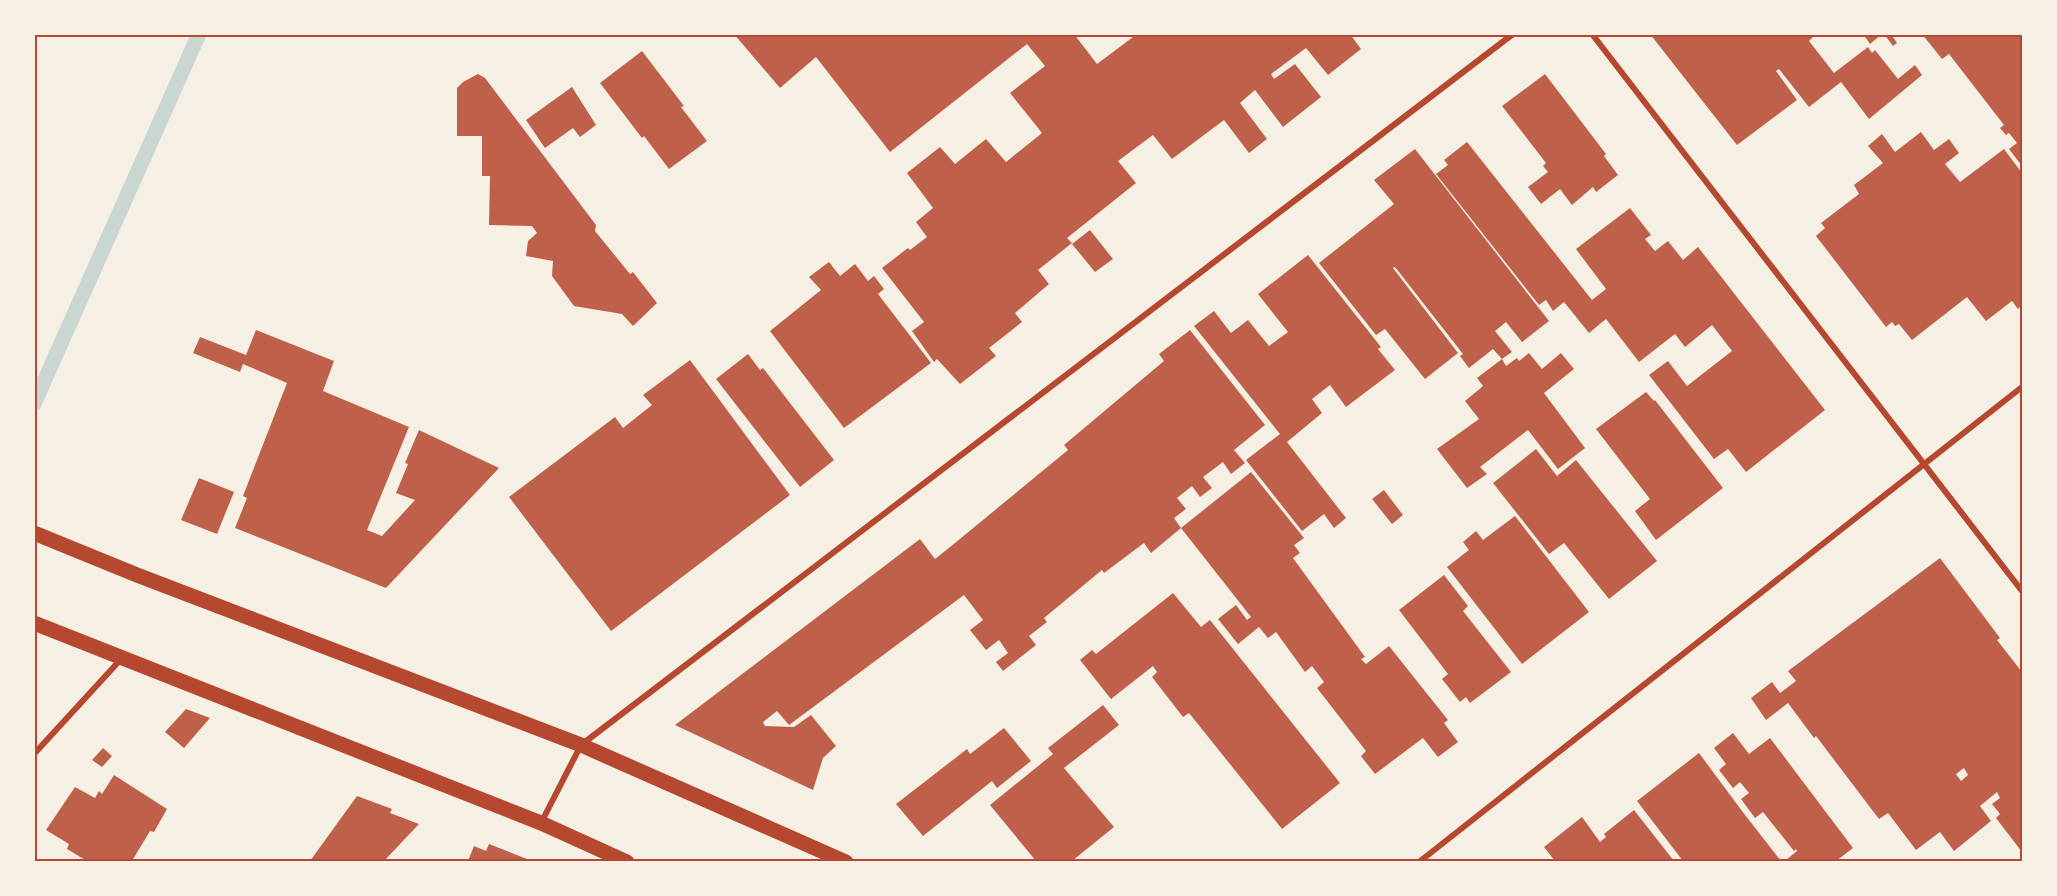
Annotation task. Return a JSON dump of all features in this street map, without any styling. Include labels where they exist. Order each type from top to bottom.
[{"type":"main road","points":[[34,533],[581,745],[846,861]]},
{"type":"main road","points":[[34,622],[541,823],[627,861]]},
{"type":"street","points":[[541,823],[581,745],[1513,34]]},
{"type":"street","points":[[1593,34],[2022,591]]},
{"type":"street","points":[[1419,861],[2022,387]]},
{"type":"street","points":[[34,754],[122,658]]},
{"type":"building","points":[[734,34],[1074,34],[1097,64],[1133,37],[1131,34],[1350,34],[1361,49],[1328,75],[1306,48],[1271,74],[1274,79],[1295,64],[1321,97],[1283,127],[1255,90],[1240,103],[1267,139],[1249,153],[1224,120],[1172,159],[1153,135],[1118,161],[1136,183],[1067,238],[1072,243],[1038,270],[1049,284],[1015,313],[1022,322],[989,348],[996,356],[960,384],[937,359],[934,362],[912,331],[924,322],[882,268],[927,237],[916,222],[933,208],[907,173],[940,147],[955,164],[986,139],[1006,162],[1042,133],[1010,93],[1045,66],[1027,44],[890,152],[816,57],[780,88]]},
{"type":"building","points":[[1650,34],[1816,34],[1809,41],[1834,73],[1868,47],[1872,53],[1875,50],[1898,79],[1915,65],[1922,75],[1869,119],[1841,82],[1809,107],[1779,69],[1776,71],[1797,100],[1737,145]]},
{"type":"building","points":[[1863,34],[1882,34],[1870,44]]},
{"type":"building","points":[[1884,34],[1891,34],[1897,43],[1893,46]]},
{"type":"building","points":[[1922,34],[2022,34],[2022,166],[2009,149],[2017,143],[2009,133],[2006,135],[2000,128],[2004,125],[1949,54],[1942,59]]},
{"type":"building","points":[[642,51],[684,106],[681,107],[707,141],[669,169],[600,83]]},
{"type":"building","points":[[478,74],[485,78],[596,225],[595,231],[630,274],[633,272],[657,303],[633,326],[622,314],[574,306],[552,276],[553,261],[526,256],[528,241],[537,233],[532,226],[489,225],[490,176],[482,176],[482,136],[457,136],[457,88]]},
{"type":"building","points":[[1545,74],[1606,154],[1604,156],[1618,175],[1596,192],[1593,187],[1572,205],[1560,189],[1541,204],[1528,187],[1548,172],[1543,166],[1546,163],[1502,106]]},
{"type":"building","points":[[572,87],[596,125],[580,137],[573,128],[545,148],[526,120]]},
{"type":"building","points":[[1921,132],[1934,150],[1949,139],[1959,153],[1945,164],[1960,182],[2004,149],[2022,173],[2022,305],[2018,309],[2012,301],[1986,321],[1967,297],[1912,340],[1899,324],[1895,326],[1892,322],[1886,327],[1816,236],[1825,228],[1821,223],[1859,194],[1854,185],[1883,163],[1868,146],[1882,134],[1895,152]]},
{"type":"building","points":[[1467,142],[1592,300],[1606,289],[1576,249],[1630,208],[1651,235],[1645,239],[1655,251],[1668,241],[1683,260],[1698,247],[1825,410],[1746,472],[1728,449],[1714,459],[1649,375],[1668,361],[1687,386],[1732,351],[1712,325],[1685,347],[1675,334],[1639,362],[1606,319],[1589,333],[1564,302],[1553,311],[1546,300],[1539,305],[1436,174],[1448,165],[1444,160]]},
{"type":"building","points":[[1415,149],[1549,321],[1522,342],[1506,322],[1495,331],[1512,352],[1502,359],[1493,349],[1469,368],[1460,356],[1463,354],[1395,267],[1393,268],[1458,353],[1425,379],[1385,329],[1376,335],[1319,263],[1394,204],[1374,180]]},
{"type":"building","points":[[1090,230],[1113,259],[1095,272],[1072,244]]},
{"type":"building","points":[[1308,255],[1381,347],[1378,349],[1395,370],[1346,407],[1330,385],[1312,399],[1322,413],[1287,442],[1346,518],[1334,528],[1324,514],[1302,531],[1246,460],[1280,434],[1194,326],[1214,311],[1231,333],[1248,320],[1269,346],[1288,332],[1258,294]]},
{"type":"building","points":[[829,262],[840,276],[855,264],[868,281],[874,276],[884,289],[878,294],[931,363],[844,428],[770,331],[821,290],[809,277]]},
{"type":"building","points":[[256,330],[334,361],[323,391],[409,427],[367,530],[382,536],[415,500],[396,493],[408,464],[405,463],[419,430],[499,468],[386,588],[235,528],[247,498],[243,496],[287,383],[243,364],[240,372],[193,353],[200,337],[246,355]]},
{"type":"building","points":[[1190,330],[1265,425],[1234,450],[1245,463],[1231,474],[1223,462],[1203,477],[1212,488],[1200,497],[1192,486],[1177,498],[1186,509],[1174,518],[1181,528],[1151,553],[1144,543],[1104,573],[1102,570],[1044,618],[1047,622],[1029,636],[1036,645],[1003,671],[996,662],[1008,653],[999,640],[986,650],[970,630],[983,620],[964,595],[789,725],[777,711],[763,722],[765,726],[794,727],[811,715],[836,746],[823,758],[813,790],[675,725],[920,539],[935,559],[1068,450],[1064,445],[1164,361],[1159,354]]},
{"type":"building","points":[[1529,353],[1542,369],[1561,353],[1574,369],[1544,393],[1585,448],[1558,469],[1528,430],[1480,467],[1487,474],[1467,488],[1437,449],[1479,419],[1465,401],[1483,386],[1477,378],[1502,359],[1506,366],[1517,358],[1519,361]]},
{"type":"building","points":[[748,354],[760,370],[763,368],[834,460],[800,487],[716,379]]},
{"type":"building","points":[[690,360],[790,495],[611,631],[509,497],[615,417],[623,428],[652,405],[643,395]]},
{"type":"building","points":[[1646,392],[1655,400],[1723,488],[1656,540],[1635,511],[1650,499],[1596,429]]},
{"type":"building","points":[[1536,449],[1557,476],[1576,460],[1657,561],[1609,599],[1564,543],[1549,554],[1493,483]]},
{"type":"building","points":[[1251,472],[1304,538],[1294,545],[1300,553],[1293,558],[1365,657],[1361,659],[1366,664],[1389,646],[1448,720],[1444,723],[1458,742],[1438,757],[1423,738],[1375,774],[1361,756],[1366,751],[1317,688],[1324,682],[1312,666],[1305,672],[1276,632],[1268,638],[1259,627],[1238,644],[1218,619],[1236,605],[1247,620],[1251,617],[1181,528]]},
{"type":"building","points":[[199,478],[234,492],[217,534],[181,520]]},
{"type":"building","points":[[1384,490],[1403,515],[1392,524],[1372,499]]},
{"type":"building","points":[[1515,516],[1589,612],[1522,664],[1447,567],[1469,550],[1463,542],[1476,531],[1483,540]]},
{"type":"building","points":[[1940,558],[2000,638],[1997,640],[2022,672],[2022,852],[1996,818],[2000,814],[1992,804],[2000,798],[1997,792],[1980,806],[1991,821],[1954,851],[1940,832],[1916,850],[1888,813],[1879,819],[1788,703],[1766,720],[1751,698],[1772,682],[1780,693],[1796,681],[1788,671]],"holes":[[[1964,768],[1968,775],[1961,781],[1956,774]]]},
{"type":"building","points":[[1444,575],[1468,606],[1463,611],[1511,672],[1470,703],[1466,697],[1460,702],[1442,679],[1448,674],[1399,610]]},
{"type":"building","points":[[1173,593],[1201,627],[1210,620],[1340,783],[1282,829],[1189,713],[1183,717],[1152,677],[1157,672],[1153,666],[1111,699],[1080,660],[1092,650],[1096,654]]},
{"type":"building","points":[[1103,705],[1119,725],[1064,768],[1114,827],[1072,861],[1036,861],[990,805],[1053,754],[1048,748]]},
{"type":"building","points":[[186,709],[210,718],[184,748],[165,732]]},
{"type":"building","points":[[1004,728],[1031,761],[997,788],[992,781],[923,836],[896,804],[967,749],[970,754]]},
{"type":"building","points":[[1733,733],[1749,754],[1770,738],[1853,848],[1836,861],[1786,860],[1797,851],[1796,849],[1794,851],[1763,812],[1755,818],[1741,799],[1749,793],[1740,782],[1733,788],[1719,770],[1726,764],[1714,748]]},
{"type":"building","points":[[103,748],[112,756],[102,767],[92,760]]},
{"type":"building","points":[[1699,753],[1781,861],[1683,861],[1637,801]]},
{"type":"building","points":[[114,775],[167,809],[154,832],[150,831],[132,861],[104,861],[101,859],[87,861],[67,849],[69,844],[46,830],[75,787],[95,798],[99,791],[102,794]]},
{"type":"building","points":[[357,796],[392,809],[390,813],[419,824],[384,861],[310,861]]},
{"type":"building","points":[[1634,810],[1674,861],[1555,861],[1544,847],[1582,817],[1600,842],[1606,837],[1604,834]]},
{"type":"building","points":[[489,844],[532,861],[468,861],[474,846],[486,851]]},
{"type":"waterway","points":[[34,404],[199,34]]}]
